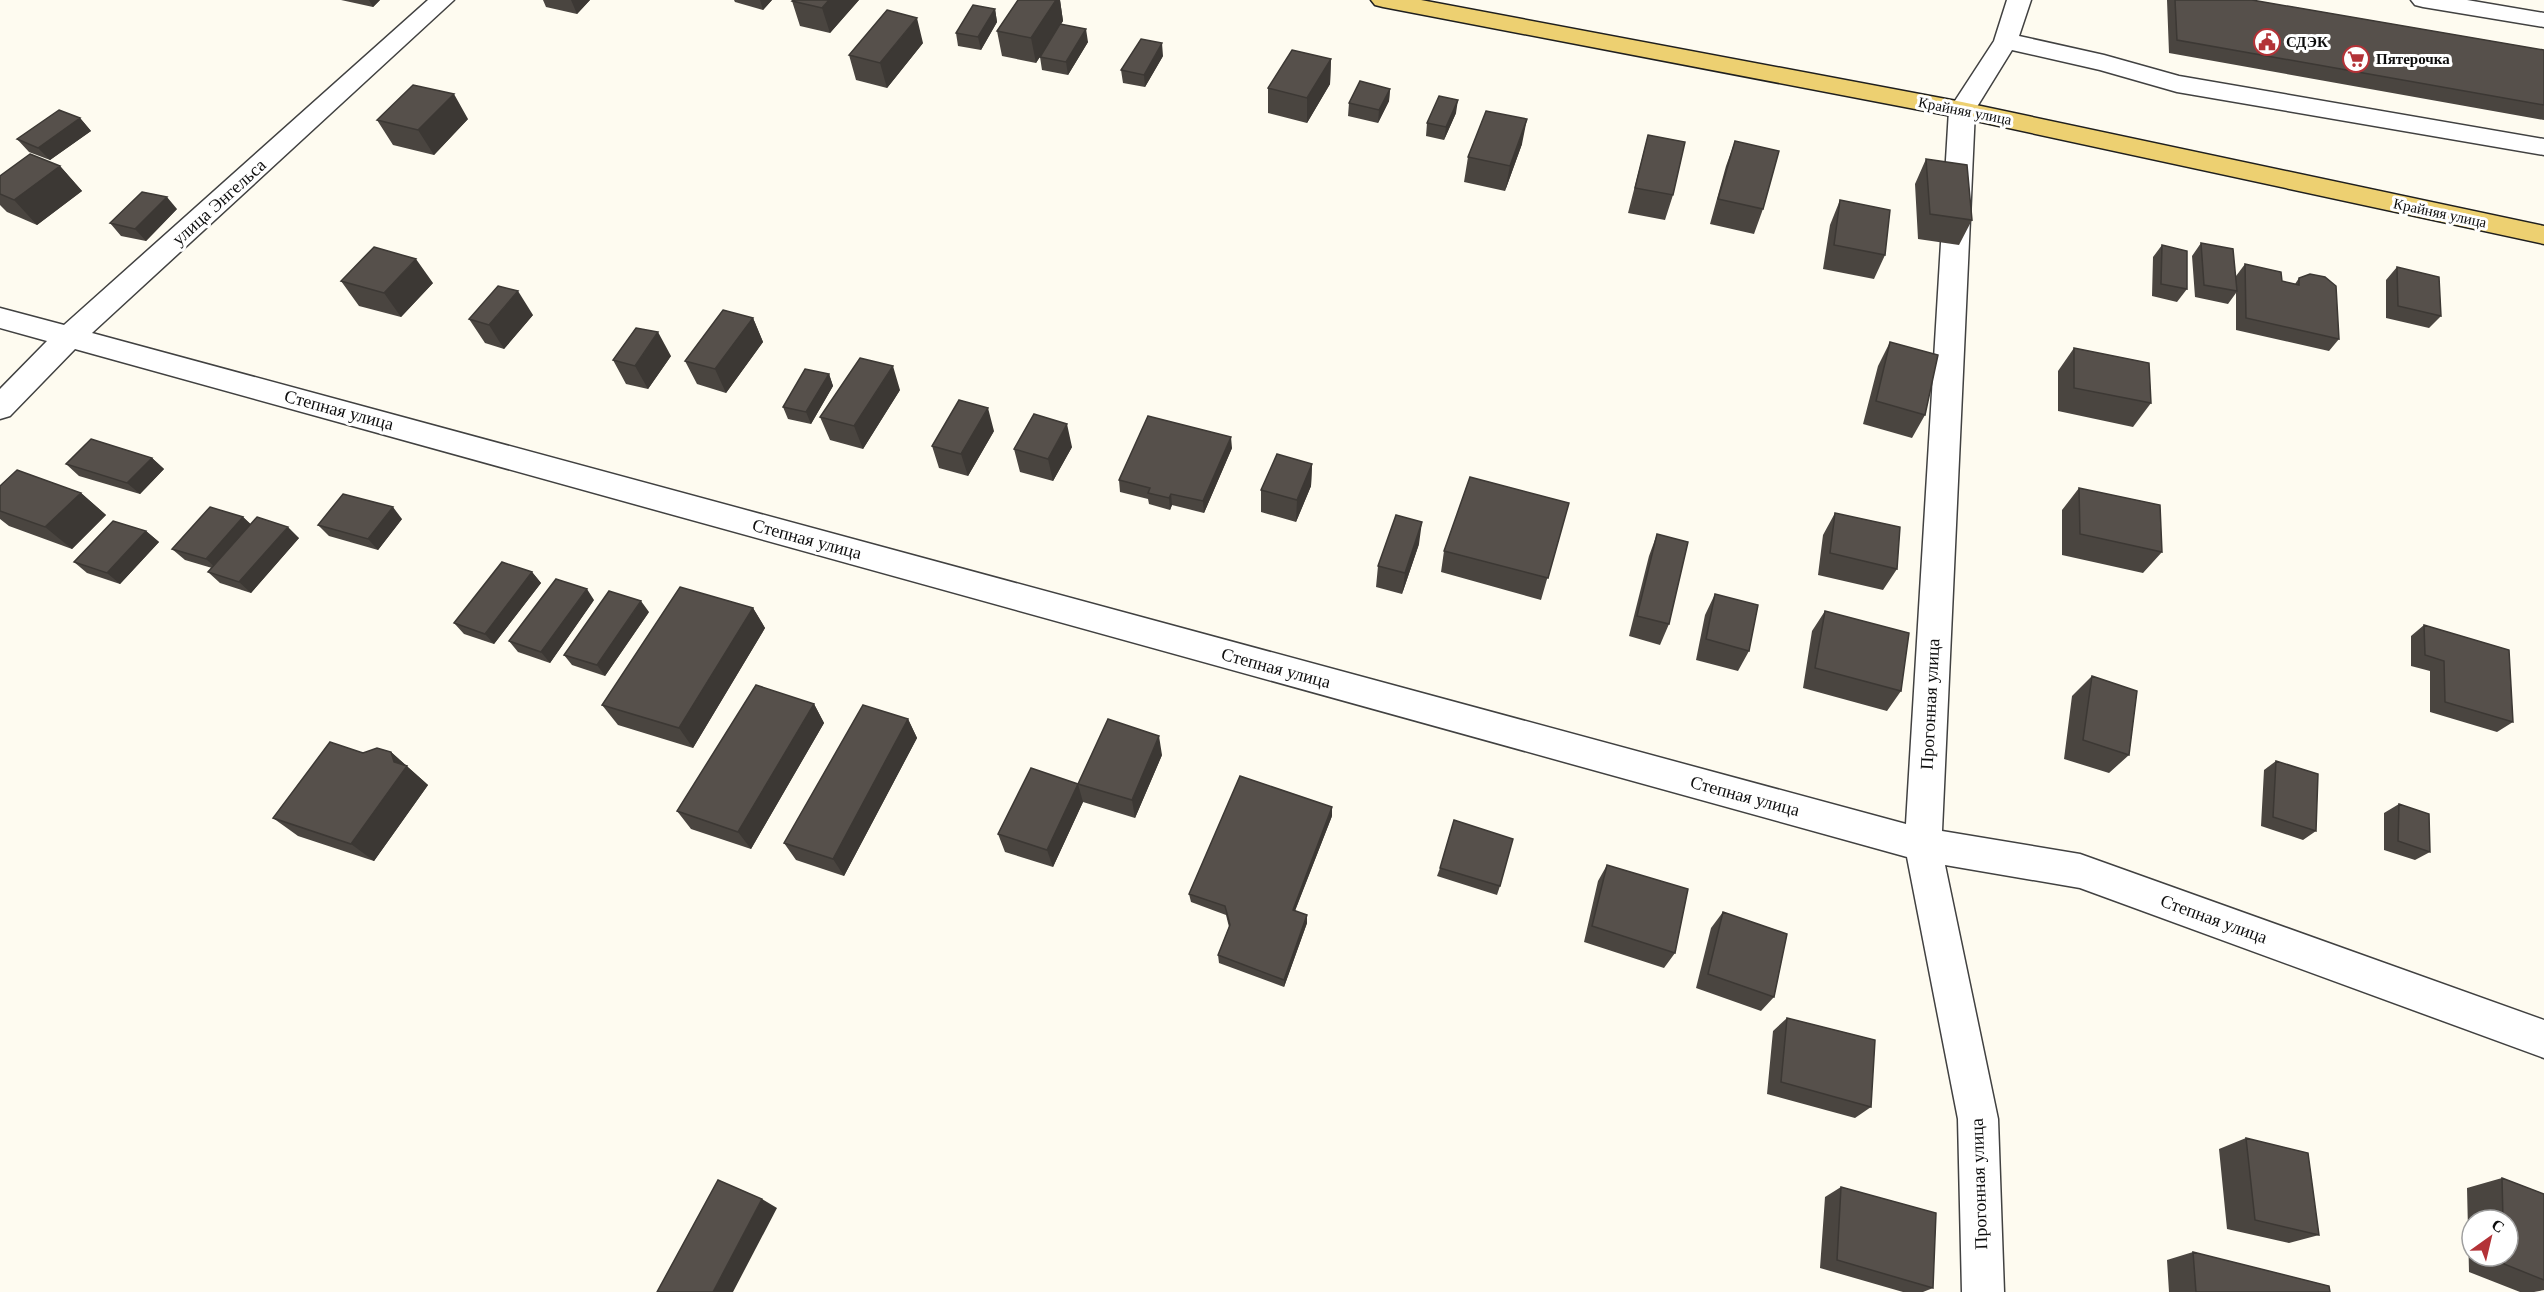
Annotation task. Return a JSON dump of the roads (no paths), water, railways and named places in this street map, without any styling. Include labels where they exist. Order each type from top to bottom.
[{"type":"main road","name":"Крайняя улица","points":[[1383,0],[1962,110],[2544,235]]},
{"type":"street","name":"улица Энгельса","points":[[0,408],[69,337],[442,0]]},
{"type":"street","points":[[1962,110],[2006,41],[2019,0]]},
{"type":"street","points":[[2423,0],[2544,20]]},
{"type":"street","points":[[2006,41],[2104,63],[2177,84],[2544,147]]},
{"type":"street","name":"Прогонная улица","points":[[1962,110],[1923,845],[1978,1119],[1983,1292]]},
{"type":"street","name":"Степная улица","points":[[0,318],[1923,845],[2080,871],[2544,1039]]},
{"type":"place","name":"СДЭК","points":[[2267,42]]},
{"type":"place","name":"Пятерочка","points":[[2356,59]]}]
